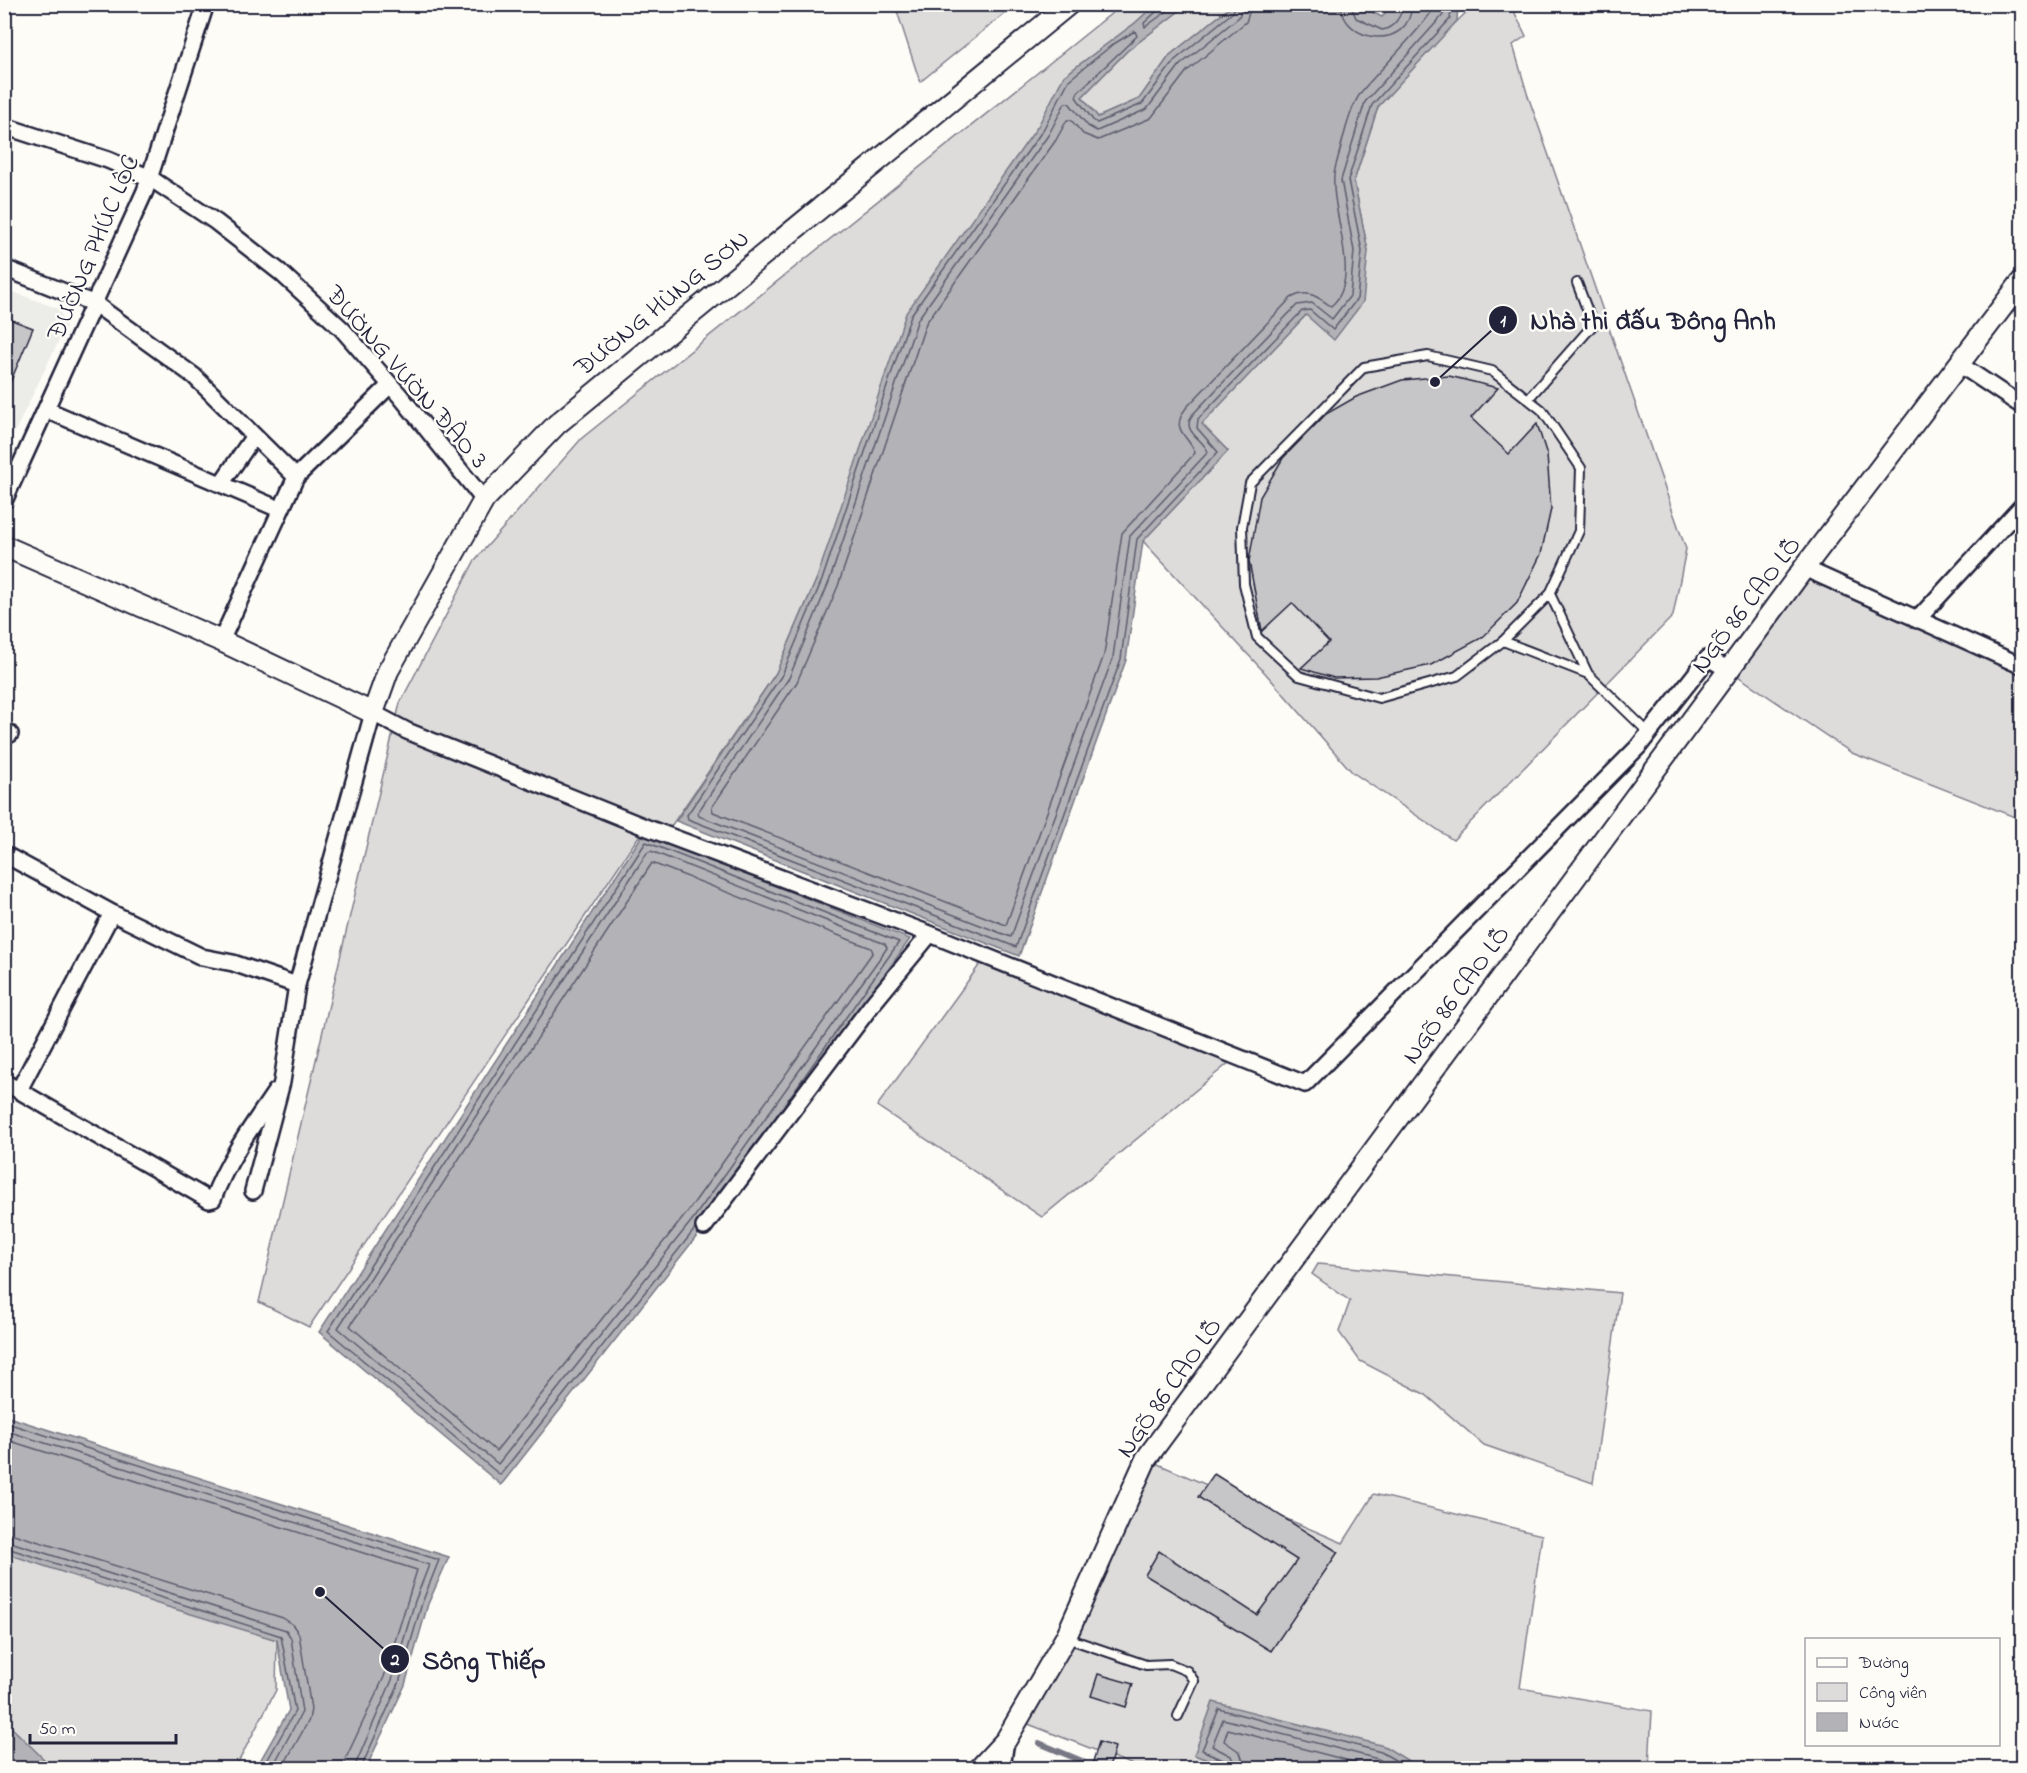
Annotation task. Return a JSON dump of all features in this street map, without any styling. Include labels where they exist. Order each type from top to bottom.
[{"type":"street","name":"ĐƯỜNG PHÚC LỘC","points":[[4,501],[150,178],[206,4]]},
{"type":"street","name":"ĐƯỜNG HÙNG SƠN","points":[[373,713],[388,671],[484,500],[557,423],[1069,4]]},
{"type":"street","name":"ĐƯỜNG VƯỜN ĐÀO 3","points":[[4,126],[108,160],[150,178],[216,222],[280,272],[342,329],[484,500]]},
{"type":"street","points":[[4,268],[38,279],[95,304],[194,376],[296,477]]},
{"type":"street","name":"NGÕ 86 CAO LỖ","points":[[980,1768],[1006,1740],[1066,1637],[1146,1459],[1804,568],[2022,281]]},
{"type":"street","points":[[1959,364],[2022,406]]},
{"type":"street","points":[[221,641],[279,509],[296,477],[390,385]]},
{"type":"street","points":[[47,410],[279,509]]},
{"type":"street","points":[[221,484],[254,436]]},
{"type":"street","points":[[1917,620],[2022,506]]},
{"type":"street","points":[[4,546],[221,641],[406,731],[645,827],[930,934],[1305,1084],[1638,747],[1708,658],[1729,670]]},
{"type":"street","points":[[1804,568],[2022,666]]},
{"type":"street","points":[[253,1191],[282,1082],[297,985],[373,713]]},
{"type":"street","points":[[4,854],[112,913],[202,957],[233,963],[297,985]]},
{"type":"street","points":[[20,1090],[112,913]]},
{"type":"street","points":[[704,1227],[874,1002],[930,934]]},
{"type":"street","points":[[4,1082],[209,1200],[213,1198],[222,1175],[241,1141],[282,1082]]},
{"type":"street","points":[[1002,1768],[1006,1740]]},
{"type":"lane","points":[[1528,399],[1593,325],[1577,283]]},
{"type":"lane","points":[[1428,356],[1492,371],[1542,410],[1581,468],[1579,531],[1550,594],[1503,641],[1457,676],[1379,698],[1299,676],[1257,637],[1244,584],[1242,527],[1250,483],[1364,367],[1428,356]]},
{"type":"lane","points":[[1550,594],[1588,674],[1649,733]]},
{"type":"lane","points":[[1503,641],[1588,674]]},
{"type":"lane","points":[[1066,1637],[1146,1665],[1170,1664],[1187,1671],[1194,1681],[1178,1716]]},
{"type":"shaded area","points":[[5,289],[59,309],[66,326],[5,452]]},
{"type":"green space","points":[[895,4],[1015,5],[920,82]]},
{"type":"green space","points":[[1122,5],[1155,5],[1135,23],[1064,76],[817,578],[776,673],[665,835],[645,827],[309,1327],[259,1302],[400,703],[475,560],[582,438]]},
{"type":"green space","points":[[1187,5],[1233,5],[1170,55],[1139,99],[1098,117],[1082,97],[1127,51]]},
{"type":"green space","points":[[1474,5],[1511,5],[1526,36],[1513,45],[1527,93],[1686,549],[1673,616],[1453,840],[1352,772],[1266,674],[1143,541],[1228,451],[1201,424],[1368,251],[1354,181],[1378,107],[1432,45]]},
{"type":"green space","points":[[1804,568],[2022,667],[2022,820],[1852,753],[1729,670]]},
{"type":"green space","points":[[986,956],[1236,1057],[1042,1217],[877,1106]]},
{"type":"green space","points":[[1318,1264],[1620,1293],[1593,1483],[1484,1445],[1426,1395],[1360,1361],[1339,1332],[1350,1301],[1312,1274]]},
{"type":"green space","points":[[1146,1459],[1343,1543],[1374,1494],[1542,1535],[1520,1688],[1652,1711],[1649,1768],[1141,1768],[1018,1720]]},
{"type":"green space","points":[[5,1550],[277,1640],[276,1690],[235,1768],[5,1768]]},
{"type":"water","points":[[1155,5],[1187,5],[1127,51],[1082,97],[1098,117],[1139,99],[1170,55],[1233,5],[1359,5],[1382,17],[1391,5],[1458,5],[1457,21],[1378,107],[1354,181],[1368,251],[1363,302],[1334,340],[1306,315],[1202,424],[1228,451],[1143,541],[1126,660],[1019,956],[676,821],[776,673],[817,578],[906,313],[1038,126],[1064,76],[1135,23]]},
{"type":"water","points":[[643,834],[910,939],[704,1227],[501,1485],[319,1332]]},
{"type":"water","points":[[5,1416],[449,1557],[428,1604],[405,1685],[366,1768],[256,1768],[289,1710],[277,1640],[158,1604],[5,1553]]},
{"type":"water","points":[[1213,1702],[1384,1746],[1420,1768],[1229,1768],[1194,1755]]},
{"type":"water","points":[[9,1725],[53,1768],[5,1768],[5,1731]]},
{"type":"building","points":[[4,317],[33,328],[5,395],[4,395]]},
{"type":"building","points":[[1449,376],[1498,388],[1471,418],[1509,454],[1537,424],[1547,455],[1551,509],[1541,554],[1517,603],[1483,637],[1431,665],[1376,677],[1334,678],[1301,668],[1329,642],[1292,603],[1262,631],[1249,561],[1260,497],[1283,458],[1326,414],[1356,397],[1402,380]]},
{"type":"building","points":[[1214,1474],[1338,1552],[1271,1651],[1145,1575],[1159,1551],[1257,1615],[1297,1560],[1198,1497]]},
{"type":"building","points":[[1098,1674],[1133,1684],[1126,1707],[1091,1696]]},
{"type":"building","points":[[1099,1742],[1115,1747],[1109,1768],[1091,1768]]},
{"type":"waterway","points":[[1039,1743],[1082,1761]]},
{"type":"place","name":"Nhà thi đấu Đông Anh","points":[[1435,382]]},
{"type":"place","name":"Sông Thiếp","points":[[320,1592]]}]
